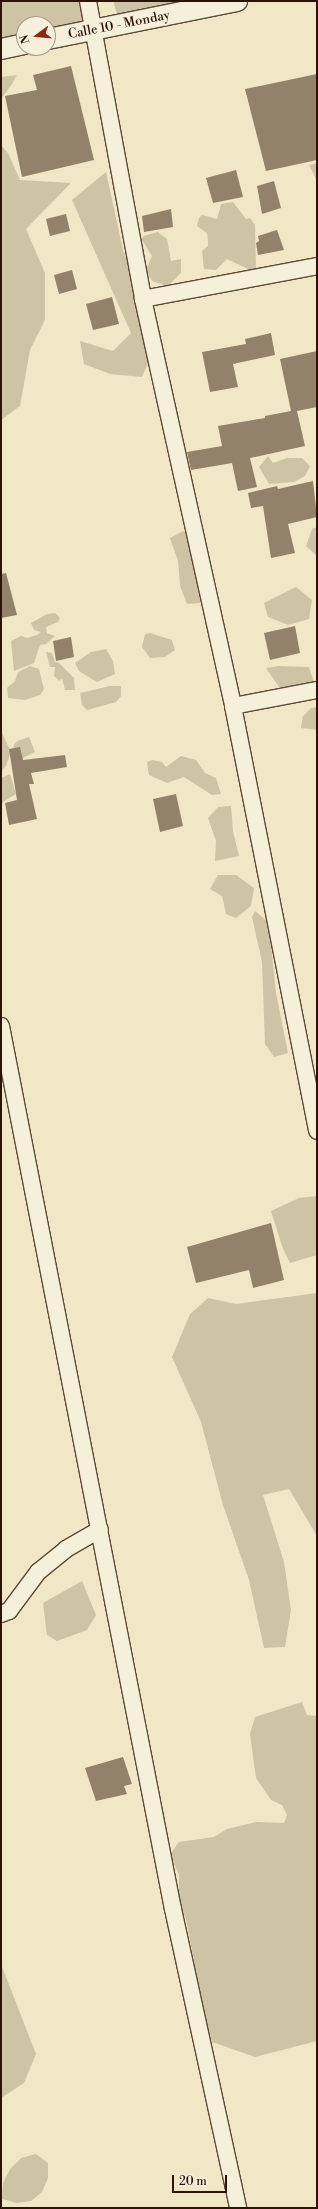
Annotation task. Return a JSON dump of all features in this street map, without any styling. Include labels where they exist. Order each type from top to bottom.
[{"type":"street","points":[[88,1],[92,31],[143,299],[232,706],[317,1131]]},
{"type":"street","name":"Calle 10 - Monday","points":[[56,38],[237,1]]},
{"type":"street","points":[[1,49],[16,46]]},
{"type":"street","points":[[143,299],[317,266]]},
{"type":"street","points":[[232,706],[317,690]]},
{"type":"street","points":[[1,1026],[100,1528],[172,1909],[238,2208]]},
{"type":"street","points":[[1,1614],[9,1611],[38,1572],[66,1549],[100,1528]]},
{"type":"shaded area","points":[[1,1],[89,1],[92,22],[56,31],[56,16],[16,16],[16,41],[1,44]]},
{"type":"shaded area","points":[[113,1],[172,1],[175,7],[118,17]]},
{"type":"shaded area","points":[[17,75],[12,84],[1,99],[1,77]]},
{"type":"shaded area","points":[[1,145],[8,153],[20,180],[71,183],[26,229],[45,273],[45,320],[30,350],[20,406],[1,420]]},
{"type":"shaded area","points":[[317,163],[317,181],[309,165]]},
{"type":"shaded area","points":[[106,172],[123,250],[143,299],[150,358],[142,377],[110,374],[84,364],[80,341],[113,351],[131,333],[72,200]]},
{"type":"shaded area","points":[[233,202],[246,219],[250,218],[255,225],[256,268],[250,270],[227,259],[216,270],[204,269],[202,251],[208,246],[208,242],[207,233],[197,226],[199,218],[202,215],[217,219],[221,204]]},
{"type":"shaded area","points":[[158,232],[167,239],[171,261],[181,259],[181,273],[168,286],[152,281],[146,270],[152,256],[142,240],[143,236]]},
{"type":"shaded area","points":[[268,456],[273,463],[287,458],[302,458],[310,466],[305,476],[294,482],[269,484],[259,467]]},
{"type":"shaded area","points":[[317,527],[317,556],[306,546],[312,529]]},
{"type":"shaded area","points":[[183,531],[192,535],[207,585],[200,603],[187,604],[180,586],[178,561],[170,538]]},
{"type":"shaded area","points":[[296,587],[312,600],[309,619],[288,625],[268,617],[264,603]]},
{"type":"shaded area","points":[[55,613],[60,618],[58,622],[46,627],[47,633],[55,636],[46,644],[40,645],[34,663],[14,671],[11,641],[21,636],[27,638],[37,635],[41,632],[34,630],[31,623],[47,614]]},
{"type":"shaded area","points":[[150,633],[172,640],[175,650],[165,657],[150,658],[142,647],[145,634]]},
{"type":"shaded area","points":[[106,649],[113,661],[115,674],[97,682],[79,671],[75,663],[91,652]]},
{"type":"shaded area","points":[[46,652],[52,653],[55,662],[59,663],[74,678],[75,690],[65,690],[62,678],[59,681],[54,676],[55,667],[50,667]]},
{"type":"shaded area","points":[[30,666],[39,669],[44,689],[40,695],[25,700],[8,698],[7,688],[15,681],[18,672]]},
{"type":"shaded area","points":[[278,666],[309,667],[317,691],[281,690],[266,668]]},
{"type":"shaded area","points":[[110,686],[121,686],[121,696],[116,702],[87,710],[82,705],[80,693]]},
{"type":"shaded area","points":[[317,707],[317,730],[301,728],[303,716],[311,708]]},
{"type":"shaded area","points":[[1,731],[11,752],[6,766],[1,771]]},
{"type":"shaded area","points":[[29,737],[35,752],[21,759],[13,751],[14,745],[17,741]]},
{"type":"shaded area","points":[[181,756],[196,760],[205,773],[216,778],[221,794],[212,795],[184,777],[167,783],[149,775],[147,762],[152,760],[162,762],[166,767]]},
{"type":"shaded area","points":[[10,774],[16,794],[3,802],[1,806],[1,778]]},
{"type":"shaded area","points":[[231,806],[233,831],[239,856],[215,861],[216,841],[208,818],[218,807]]},
{"type":"shaded area","points":[[218,875],[236,875],[254,888],[251,906],[236,918],[226,914],[222,896],[210,889]]},
{"type":"shaded area","points":[[255,911],[267,921],[270,935],[276,993],[288,1053],[274,1057],[265,1044],[262,962],[252,917]]},
{"type":"shaded area","points":[[317,1196],[317,1255],[290,1263],[283,1249],[271,1211],[299,1198]]},
{"type":"shaded area","points":[[317,1293],[317,1536],[289,1489],[263,1495],[284,1562],[291,1610],[285,1647],[264,1648],[249,1580],[223,1505],[201,1422],[172,1357],[190,1314],[208,1298],[236,1304]]},
{"type":"shaded area","points":[[82,1581],[96,1615],[87,1630],[57,1641],[47,1635],[43,1603]]},
{"type":"shaded area","points":[[302,1702],[307,1715],[317,1716],[317,2041],[255,2057],[212,2042],[203,2009],[186,1919],[179,1904],[179,1875],[170,1854],[179,1842],[214,1837],[227,1829],[256,1822],[284,1823],[287,1815],[282,1805],[271,1800],[256,1778],[250,1734],[255,1717]]},
{"type":"shaded area","points":[[1,1964],[36,2054],[24,2083],[1,2098]]},
{"type":"shaded area","points":[[36,2154],[48,2163],[48,2178],[42,2192],[31,2201],[17,2203],[2,2199],[3,2183],[10,2169],[21,2158]]},
{"type":"building","points":[[71,66],[94,160],[22,177],[5,96],[37,90],[33,75]]},
{"type":"building","points":[[317,74],[317,160],[266,171],[245,89]]},
{"type":"building","points":[[236,170],[243,197],[213,203],[206,178]]},
{"type":"building","points":[[274,181],[281,208],[262,214],[257,186]]},
{"type":"building","points":[[171,209],[173,227],[144,232],[142,216]]},
{"type":"building","points":[[66,214],[70,231],[50,236],[46,219]]},
{"type":"building","points":[[277,230],[284,250],[258,255],[256,243],[259,241],[258,236]]},
{"type":"building","points":[[72,270],[77,289],[59,294],[54,275]]},
{"type":"building","points":[[112,297],[119,324],[93,330],[86,304]]},
{"type":"building","points":[[271,333],[275,355],[233,364],[238,387],[210,392],[202,352],[246,344],[245,339]]},
{"type":"building","points":[[317,351],[317,407],[297,411],[305,446],[250,458],[257,487],[238,491],[232,463],[191,470],[187,452],[222,446],[218,426],[265,418],[265,416],[291,411],[280,359]]},
{"type":"building","points":[[313,481],[317,517],[288,524],[295,553],[271,558],[263,506],[251,508],[248,493],[277,486],[278,489]]},
{"type":"building","points":[[6,573],[17,615],[1,618],[1,574]]},
{"type":"building","points":[[295,626],[300,653],[270,660],[264,633]]},
{"type":"building","points":[[71,637],[74,657],[56,661],[53,641]]},
{"type":"building","points":[[20,747],[23,760],[65,755],[67,767],[31,773],[34,784],[29,784],[37,819],[9,825],[5,803],[17,800],[9,749]]},
{"type":"building","points":[[176,794],[183,826],[160,832],[153,799]]},
{"type":"building","points":[[271,1223],[284,1280],[253,1288],[249,1270],[196,1283],[187,1247]]},
{"type":"building","points":[[123,1757],[132,1784],[124,1786],[127,1794],[96,1801],[85,1768]]}]
